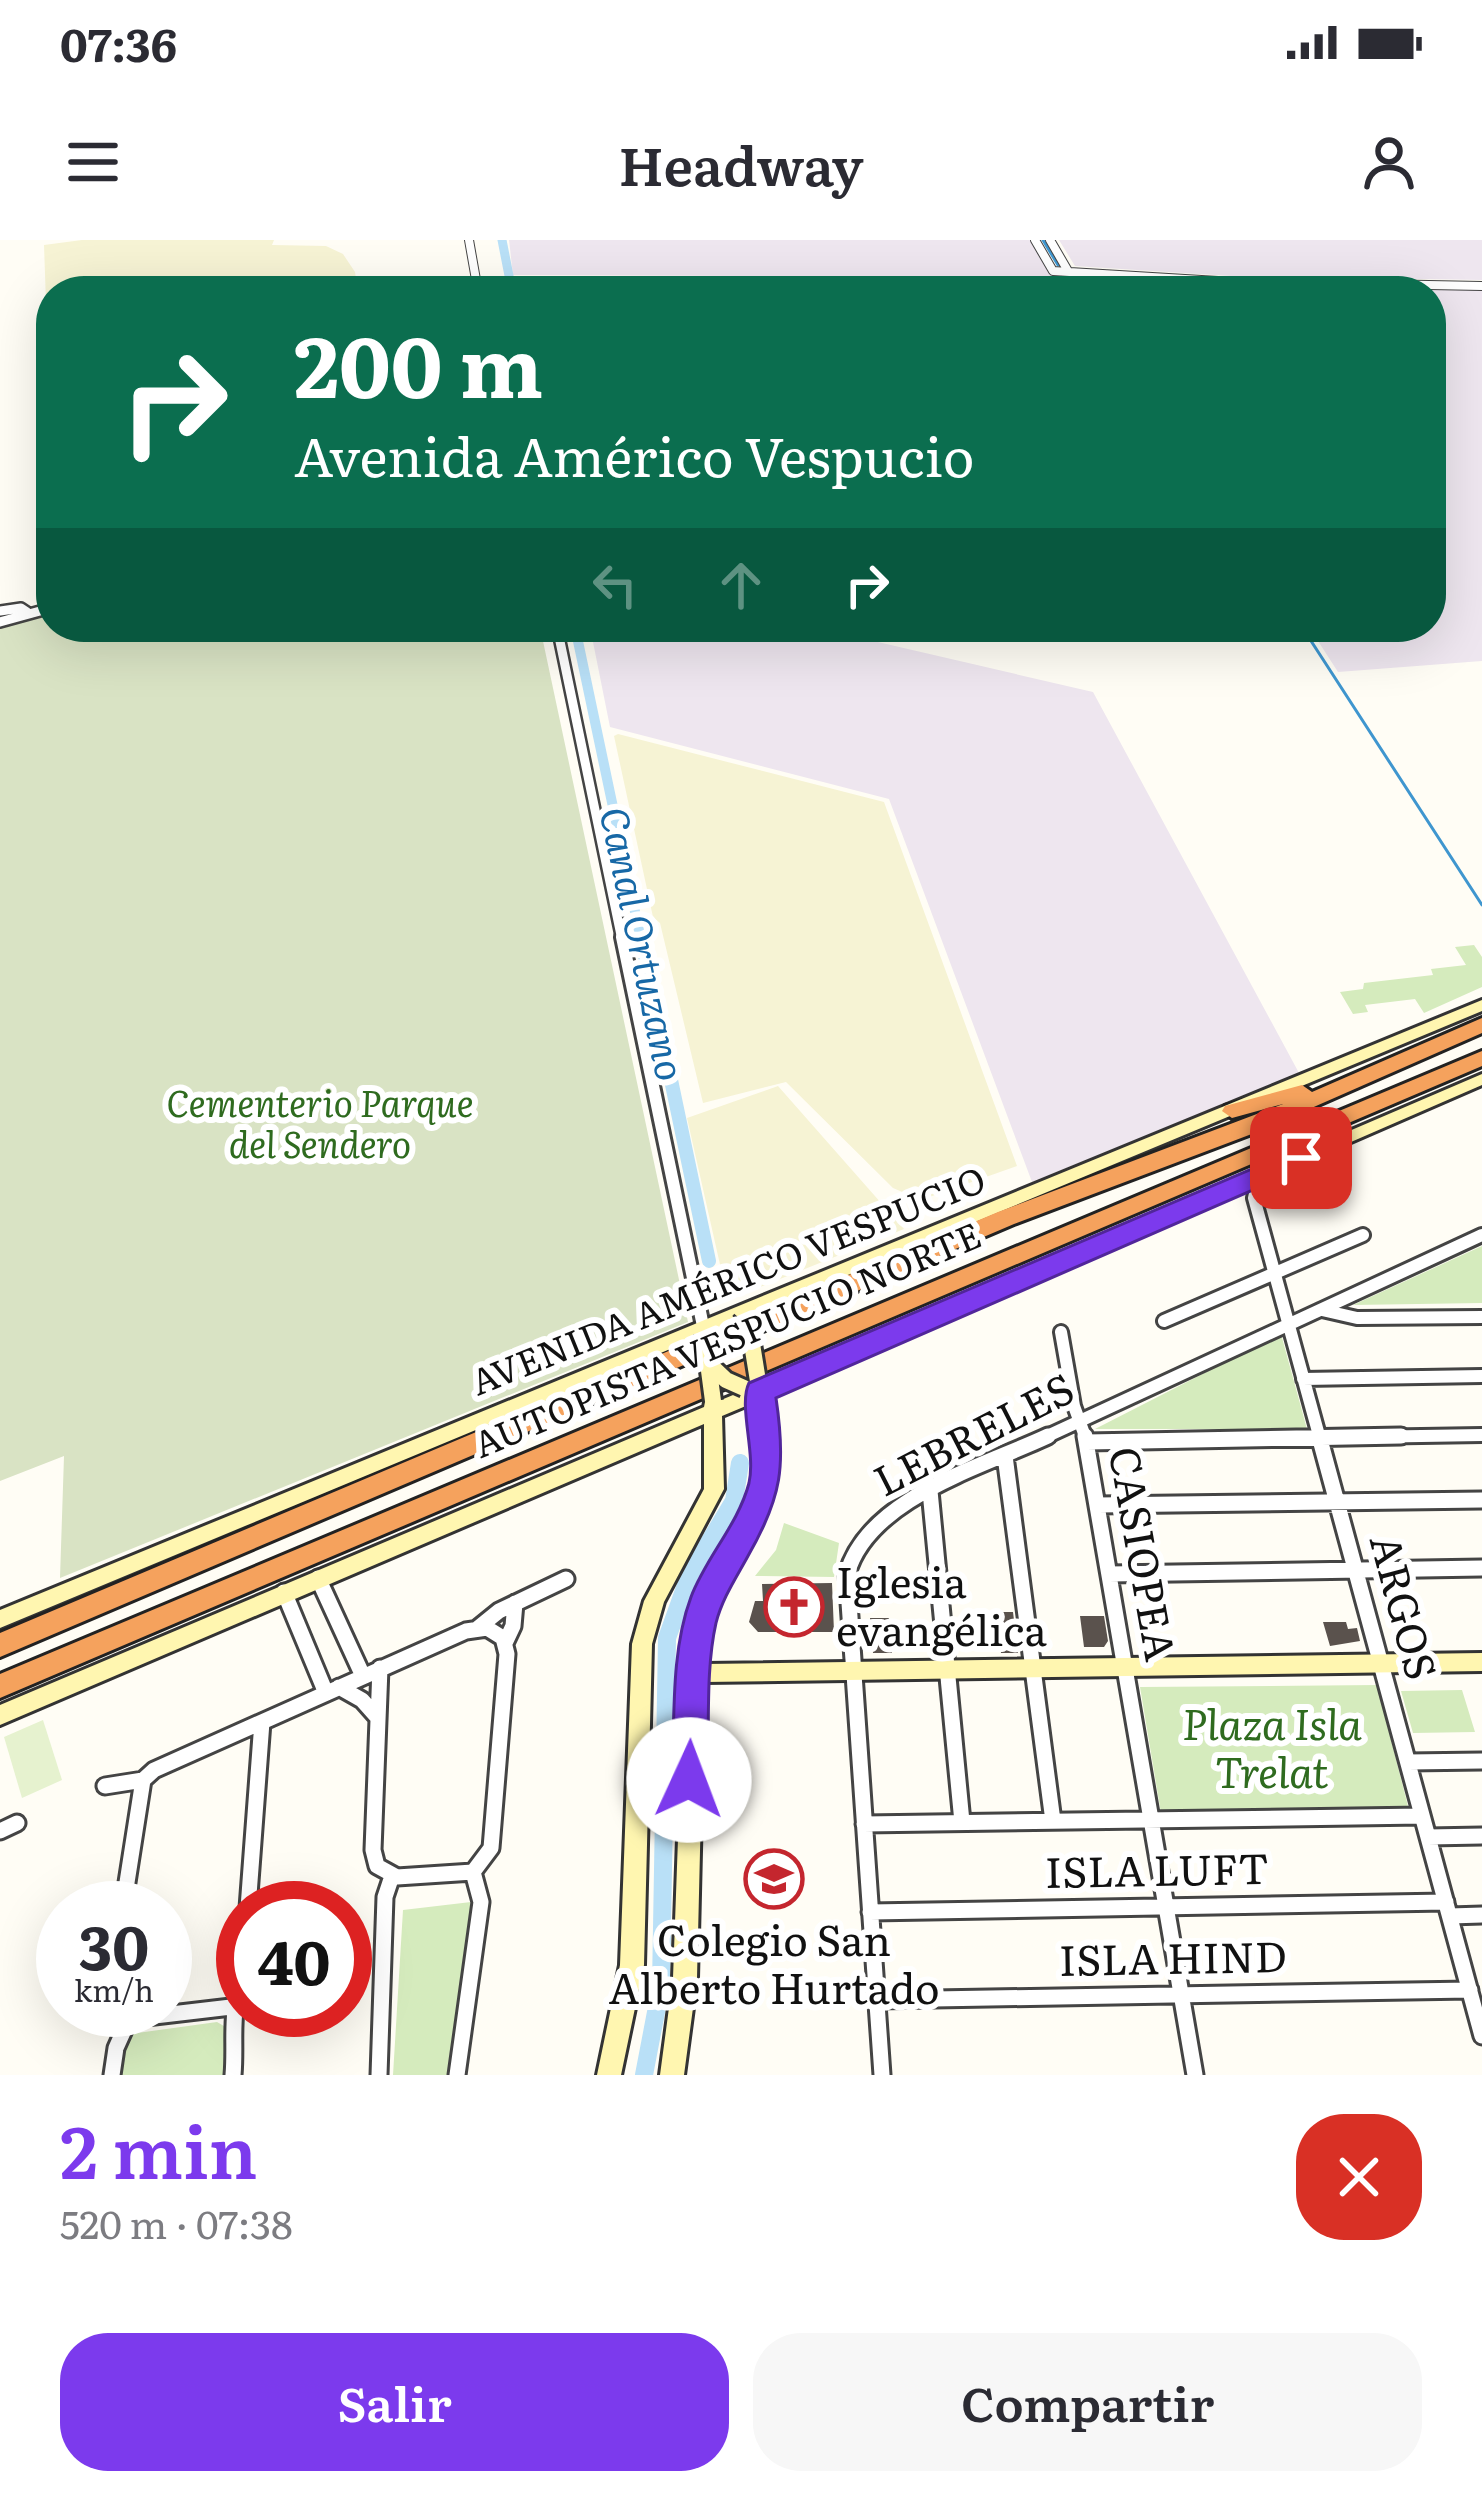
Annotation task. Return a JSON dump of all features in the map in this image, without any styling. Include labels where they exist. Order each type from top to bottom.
[{"type":"highway","name":"AUTOPISTA VESPUCIO NORTE","points":[[0,1645],[1006,1218],[1250,1127],[1482,1025]]},
{"type":"highway","name":"AUTOPISTA VESPUCIO NORTE","points":[[0,1686],[1482,1058]]},
{"type":"highway","points":[[1232,1111],[1384,1070]]},
{"type":"highway","points":[[1257,1187],[1280,1153],[1322,1126]]},
{"type":"main road","name":"AVENIDA AMÉRICO VESPUCIO","points":[[0,1619],[1482,1005]]},
{"type":"main road","points":[[0,1715],[754,1387],[1233,1188],[1257,1187],[1482,1078]]},
{"type":"main road","points":[[609,2075],[632,1965],[642,1644],[654,1601],[714,1489],[710,1322],[752,1344],[754,1387],[767,1444],[766,1478],[747,1531],[703,1609],[693,1673],[685,1978],[672,2075]]},
{"type":"main road","points":[[708,1362],[726,1380],[754,1387]]},
{"type":"main road","points":[[693,1673],[1482,1662]]},
{"type":"street","points":[[469,240],[475,276]]},
{"type":"street","points":[[1035,240],[1053,271],[1138,276]]},
{"type":"street","points":[[1050,240],[1068,271]]},
{"type":"street","points":[[1446,285],[1482,286]]},
{"type":"street","points":[[0,611],[21,608],[28,613]]},
{"type":"street","points":[[0,622],[36,611]]},
{"type":"street","points":[[560,642],[710,1322]]},
{"type":"street","name":"ARGOS","points":[[1257,1187],[1288,1324],[1475,1996],[1482,2036]]},
{"type":"street","name":"LEBRELES","points":[[882,2075],[848,1574],[852,1557],[881,1519],[930,1491],[1482,1234]]},
{"type":"street","points":[[1164,1321],[1363,1235]]},
{"type":"street","points":[[1321,1310],[1358,1318],[1482,1317]]},
{"type":"street","name":"CASIOPEA","points":[[1061,1332],[1087,1442],[1195,2075]]},
{"type":"street","points":[[1304,1379],[1482,1376]]},
{"type":"street","points":[[1087,1442],[1482,1435]]},
{"type":"street","points":[[1005,1456],[1053,1821]]},
{"type":"street","points":[[930,1491],[962,1822]]},
{"type":"street","points":[[1098,1505],[1482,1500]]},
{"type":"street","points":[[1109,1574],[1482,1568]]},
{"type":"street","points":[[318,1578],[363,1676]]},
{"type":"street","points":[[380,1668],[373,1850],[377,1866],[392,1876],[473,1872],[491,1848],[492,1634],[515,1603],[566,1579]]},
{"type":"street","points":[[284,1592],[332,1690],[362,1700],[378,1718]]},
{"type":"street","points":[[127,1881],[143,1780],[154,1771],[380,1668],[514,1625],[515,1603]]},
{"type":"street","points":[[250,1881],[262,1722]]},
{"type":"street","points":[[1408,1762],[1482,1761]]},
{"type":"street","points":[[105,1786],[143,1780]]},
{"type":"street","points":[[864,1824],[1422,1816]]},
{"type":"street","points":[[0,1832],[17,1822]]},
{"type":"street","points":[[1428,1837],[1482,1836]]},
{"type":"street","points":[[457,2075],[482,1902],[473,1872]]},
{"type":"street","points":[[379,2075],[384,1905],[392,1876]]},
{"type":"street","name":"ISLA LUFT","points":[[870,1912],[1166,1906],[1448,1909],[1482,1915]]},
{"type":"street","name":"ISLA HIND","points":[[877,2000],[1475,1996]]},
{"type":"street","points":[[112,2075],[118,2037]]},
{"type":"street","points":[[233,2075],[236,2037]]},
{"type":"shaded area","points":[[82,240],[274,240],[272,245],[326,246],[343,254],[356,276],[45,276],[44,245]]},
{"type":"shaded area","points":[[509,240],[1032,240],[1054,276],[749,276],[513,275]]},
{"type":"shaded area","points":[[1059,240],[1482,240],[1482,280],[1231,276],[1075,266]]},
{"type":"shaded area","points":[[1446,288],[1482,289],[1482,661],[1338,672],[1319,642],[1446,642]]},
{"type":"shaded area","points":[[593,642],[878,642],[1093,692],[1299,1073],[1032,1182],[889,799],[610,727]]},
{"type":"shaded area","points":[[614,736],[884,802],[1017,1166],[921,1200],[893,1188],[786,1082],[703,1103],[660,923],[653,917]]},
{"type":"shaded area","points":[[778,1086],[904,1229],[728,1300],[687,1118]]},
{"type":"green space","name":"Cementerio Parque del Sendero","points":[[36,619],[36,642],[543,642],[688,1322],[60,1578],[64,1456],[0,1481],[0,627]]},
{"type":"green space","points":[[1474,945],[1482,957],[1482,987],[1424,1013],[1415,999],[1365,1005],[1368,1012],[1353,1014],[1340,992],[1363,989],[1364,983],[1433,975],[1431,969],[1466,965],[1455,947]]},
{"type":"green space","points":[[1482,1246],[1482,1303],[1353,1305]]},
{"type":"green space","points":[[1281,1334],[1307,1429],[1095,1429]]},
{"type":"green space","points":[[784,1523],[839,1543],[834,1577],[755,1576],[776,1550]]},
{"type":"green space","name":"Plaza Isla Trelat","points":[[1377,1685],[1409,1810],[1161,1813],[1140,1687]]},
{"type":"green space","points":[[1462,1690],[1475,1732],[1413,1733],[1401,1691]]},
{"type":"green space","points":[[43,1720],[62,1780],[22,1798],[4,1737]]},
{"type":"green space","points":[[471,1902],[447,2075],[393,2075],[403,1910]]},
{"type":"green space","points":[[216,2022],[216,2037],[229,2037],[227,2075],[120,2075],[129,2037],[192,2037],[192,2025]]},
{"type":"building","name":"Iglesia evangélica","points":[[832,1583],[834,1632],[758,1632],[749,1622],[755,1601],[763,1601],[762,1584]]},
{"type":"building","points":[[996,1612],[1013,1612],[1018,1653],[1001,1653]]},
{"type":"building","points":[[1080,1616],[1104,1616],[1108,1641],[1104,1647],[1084,1647]]},
{"type":"building","points":[[870,1618],[889,1618],[892,1653],[873,1653]]},
{"type":"building","points":[[1323,1622],[1346,1622],[1348,1629],[1357,1628],[1360,1641],[1330,1646]]},
{"type":"waterway","name":"Canal Ortuzano","points":[[502,240],[509,276]]},
{"type":"waterway","points":[[1043,240],[1058,265]]},
{"type":"waterway","name":"Canal Ortuzano","points":[[578,642],[641,940]]},
{"type":"waterway","points":[[1312,642],[1482,905]]},
{"type":"waterway","name":"Canal Ortuzano","points":[[641,937],[709,1261]]},
{"type":"waterway","name":"Canal Ortuzano","points":[[644,2075],[661,1986],[667,1638],[690,1574],[734,1501],[740,1463]]},
{"type":"place","name":"Iglesia evangélica","points":[[794,1607]]},
{"type":"place","name":"Colegio San Alberto Hurtado","points":[[774,1879]]},
{"type":"route","points":[[689,1780],[698,1626],[708,1595],[755,1514],[766,1478],[760,1391],[1301,1158]]}]
